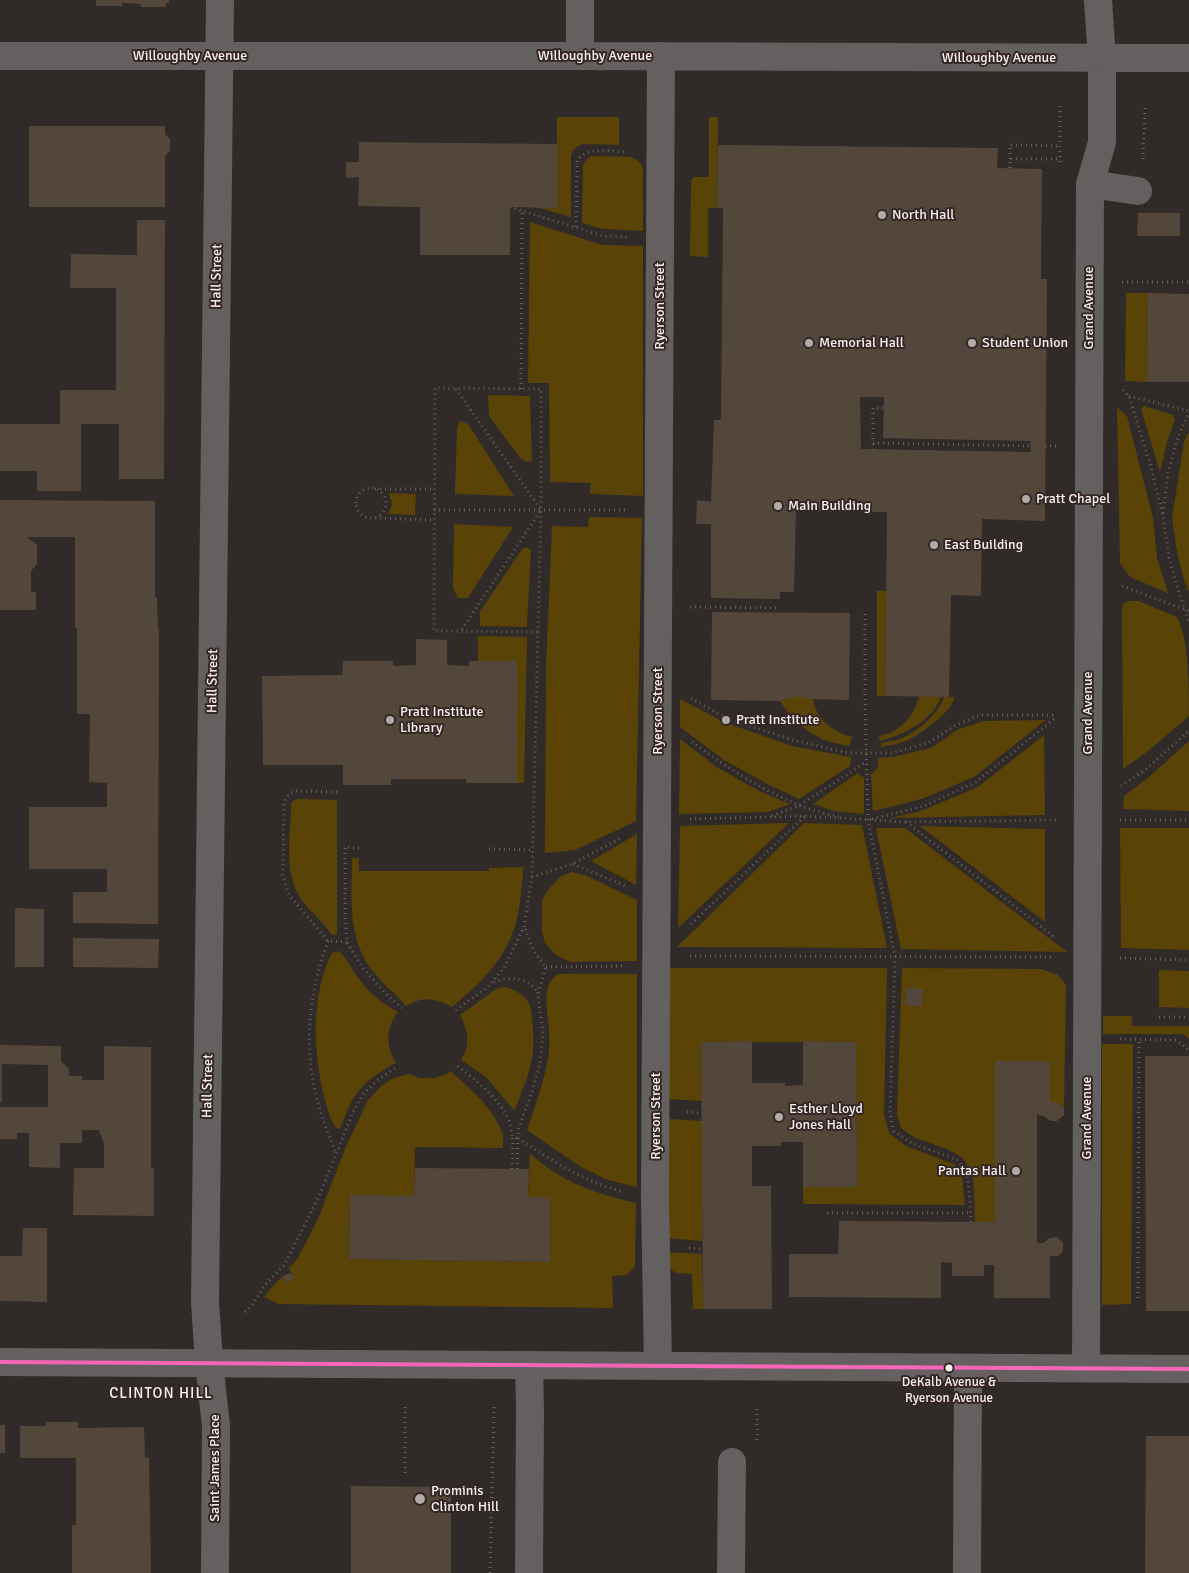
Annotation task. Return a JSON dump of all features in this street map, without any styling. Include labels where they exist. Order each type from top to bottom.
[{"type":"main road","points":[[0,1362],[1189,1369]]},
{"type":"street","name":"Hall Street","points":[[209,1362],[205,1302],[220,0]]},
{"type":"street","points":[[580,0],[580,56]]},
{"type":"street","name":"Grand Avenue","points":[[1086,1368],[1090,184],[1102,142],[1102,59],[1098,0]]},
{"type":"street","name":"Willoughby Avenue","points":[[0,56],[1189,58]]},
{"type":"street","name":"Ryerson Street","points":[[658,1366],[656,1197],[661,56]]},
{"type":"street","points":[[1090,184],[1141,178]]},
{"type":"street","name":"Saint James Place","points":[[209,1362],[216,1426],[215,1573]]},
{"type":"street","points":[[529,1365],[529,1573]]},
{"type":"street","points":[[967,1573],[968,1368]]},
{"type":"street","points":[[731,1573],[732,1462]]},
{"type":"path","points":[[1141,178],[1145,105]]},
{"type":"path","points":[[1010,168],[1010,145],[1060,146]]},
{"type":"path","points":[[576,227],[577,162],[579,157],[591,151],[661,153]]},
{"type":"path","points":[[1010,159],[1060,159]]},
{"type":"path","points":[[510,207],[603,236],[628,237]]},
{"type":"path","points":[[521,389],[522,211]]},
{"type":"path","points":[[1121,282],[1189,282]]},
{"type":"path","points":[[1116,384],[1129,396],[1189,411],[1177,440],[1168,473],[1163,516]]},
{"type":"path","points":[[488,987],[505,966],[524,927],[532,877],[541,510],[541,389],[435,388],[434,631],[538,632]]},
{"type":"path","points":[[456,388],[541,510]]},
{"type":"path","points":[[1129,396],[1151,467],[1163,516],[1169,558],[1189,621]]},
{"type":"path","points":[[873,450],[873,408],[883,408]]},
{"type":"path","points":[[873,443],[1030,446]]},
{"type":"path","points":[[1045,446],[1060,446]]},
{"type":"path","points":[[369,518],[379,516],[385,507],[384,497],[381,493],[372,489]]},
{"type":"path","points":[[434,489],[363,490],[356,502],[358,511],[369,518],[434,520]]},
{"type":"path","points":[[434,510],[629,510]]},
{"type":"path","points":[[461,631],[541,510]]},
{"type":"path","points":[[1116,583],[1187,611]]},
{"type":"path","points":[[711,607],[779,608]]},
{"type":"path","points":[[865,614],[868,820],[895,957],[890,1115],[894,1131],[923,1148],[958,1160],[967,1175],[971,1222]]},
{"type":"path","points":[[684,694],[726,718],[793,740],[848,753],[892,753],[928,743],[956,725],[980,715],[1060,715],[976,782],[924,806],[868,820],[833,816],[800,805],[722,764],[686,738]]},
{"type":"path","points":[[1118,788],[1145,770],[1189,731]]},
{"type":"path","points":[[769,817],[800,805],[866,762]]},
{"type":"path","points":[[337,792],[290,792],[284,803],[283,876],[288,895],[328,941],[347,942]]},
{"type":"path","points":[[532,877],[572,864],[658,819],[805,816],[906,822],[1189,820]]},
{"type":"path","points":[[546,968],[644,966],[657,956],[805,816]]},
{"type":"path","points":[[906,822],[1060,941],[1087,957]]},
{"type":"path","points":[[359,848],[345,847],[347,942],[362,967],[388,996],[402,1008]]},
{"type":"path","points":[[489,849],[533,850]]},
{"type":"path","points":[[572,864],[657,900]]},
{"type":"path","points":[[524,927],[534,952],[546,968]]},
{"type":"path","points":[[328,941],[319,966],[310,1011],[308,1037],[317,1100],[336,1154]]},
{"type":"path","points":[[657,956],[1087,957],[1189,960]]},
{"type":"path","points":[[517,1169],[518,1130],[540,1063],[542,1033],[538,993],[546,968]]},
{"type":"path","points":[[456,1010],[496,980],[507,978],[520,980],[530,984],[538,993]]},
{"type":"path","points":[[1159,1017],[1189,1017]]},
{"type":"path","points":[[1087,1039],[1176,1040],[1189,1050]]},
{"type":"path","points":[[1138,1298],[1139,1040]]},
{"type":"path","points":[[244,1312],[253,1304],[266,1285],[285,1264],[320,1194],[354,1110],[364,1093],[398,1066]]},
{"type":"path","points":[[458,1066],[481,1086],[498,1104],[509,1120],[513,1137],[512,1169]]},
{"type":"path","points":[[513,1137],[564,1168],[590,1181],[637,1196],[656,1197]]},
{"type":"path","points":[[827,1212],[971,1213]]},
{"type":"path","points":[[405,1407],[405,1478]]},
{"type":"path","points":[[490,1573],[494,1408]]},
{"type":"shaded area","points":[[557,117],[619,117],[619,145],[584,144],[573,151],[571,156],[571,217],[536,207],[557,207]]},
{"type":"shaded area","points":[[709,117],[718,117],[717,208],[708,208],[708,257],[690,256],[691,181],[694,177],[709,177]]},
{"type":"shaded area","points":[[592,156],[631,157],[640,162],[643,169],[643,231],[603,229],[582,223],[583,165]]},
{"type":"shaded area","points":[[530,222],[602,245],[643,246],[643,496],[590,494],[591,483],[550,482],[549,383],[528,383]]},
{"type":"shaded area","points":[[1126,293],[1148,293],[1147,382],[1125,381]]},
{"type":"shaded area","points":[[488,395],[530,396],[532,461],[526,462],[520,458],[489,416]]},
{"type":"shaded area","points":[[1144,406],[1173,415],[1175,419],[1160,472],[1141,409]]},
{"type":"shaded area","points":[[1117,407],[1127,416],[1153,518],[1157,558],[1168,593],[1130,577],[1120,563]]},
{"type":"shaded area","points":[[460,421],[468,424],[514,496],[455,494],[457,428]]},
{"type":"shaded area","points":[[1189,432],[1189,592],[1177,552],[1172,518],[1184,442]]},
{"type":"shaded area","points":[[389,493],[416,494],[415,515],[388,514],[392,504]]},
{"type":"shaded area","points":[[589,517],[642,518],[636,821],[575,850],[545,853],[546,667],[552,526],[588,527]]},
{"type":"shaded area","points":[[454,524],[513,527],[468,598],[458,598],[453,588]]},
{"type":"shaded area","points":[[526,547],[531,550],[527,627],[480,626],[480,612],[522,549]]},
{"type":"shaded area","points":[[877,591],[886,591],[885,696],[877,696]]},
{"type":"shaded area","points":[[1139,601],[1177,617],[1181,626],[1186,651],[1189,716],[1148,751],[1123,769],[1122,607],[1124,603]]},
{"type":"shaded area","points":[[478,636],[527,637],[524,783],[517,783],[517,661],[478,661]]},
{"type":"shaded area","points":[[919,696],[941,697],[931,713],[916,726],[880,741],[879,736],[900,727],[910,717]]},
{"type":"shaded area","points":[[789,697],[813,699],[818,713],[826,724],[838,732],[852,737],[849,746],[822,739],[802,726],[780,701]]},
{"type":"shaded area","points":[[944,697],[954,697],[948,709],[935,722],[908,740],[881,747],[881,743],[897,740],[918,729],[932,717]]},
{"type":"shaded area","points":[[680,699],[724,722],[792,746],[851,757],[850,766],[799,799],[724,760],[680,727]]},
{"type":"shaded area","points":[[1046,720],[974,777],[922,799],[873,811],[871,774],[878,767],[878,758],[893,757],[931,748],[959,729],[984,721]]},
{"type":"shaded area","points":[[1044,735],[1045,815],[890,818],[921,811],[978,787]]},
{"type":"shaded area","points":[[680,739],[718,768],[761,792],[790,804],[768,812],[679,814]]},
{"type":"shaded area","points":[[1189,741],[1189,811],[1123,809],[1124,796],[1149,777]]},
{"type":"shaded area","points":[[858,773],[864,777],[864,814],[834,811],[813,804]]},
{"type":"shaded area","points":[[294,800],[337,800],[337,934],[332,935],[304,903],[297,892],[293,880],[289,855],[291,804]]},
{"type":"shaded area","points":[[789,823],[678,928],[680,826]]},
{"type":"shaded area","points":[[804,823],[862,825],[887,948],[677,947]]},
{"type":"shaded area","points":[[920,826],[1045,829],[1045,922]]},
{"type":"shaded area","points":[[876,828],[905,828],[1067,952],[901,949]]},
{"type":"shaded area","points":[[1120,828],[1189,828],[1189,950],[1121,948]]},
{"type":"shaded area","points":[[637,834],[636,885],[591,861]]},
{"type":"shaded area","points":[[352,858],[359,858],[359,871],[489,871],[489,868],[523,867],[517,920],[510,939],[490,971],[452,1007],[429,999],[406,1006],[377,977],[369,966],[362,954],[354,928],[352,914]]},
{"type":"shaded area","points":[[572,872],[587,876],[637,900],[637,961],[570,962],[556,955],[545,943],[542,932],[542,900],[560,877]]},
{"type":"shaded area","points":[[339,951],[370,992],[398,1012],[391,1024],[388,1038],[390,1051],[396,1063],[375,1076],[360,1089],[349,1106],[340,1129],[336,1128],[334,1124],[323,1092],[316,1040],[317,1004],[320,986],[332,953]]},
{"type":"shaded area","points":[[670,968],[887,968],[884,1114],[889,1133],[906,1146],[954,1164],[962,1177],[965,1205],[803,1204],[803,1187],[857,1187],[856,1042],[702,1042],[702,1101],[668,1099]]},
{"type":"shaded area","points":[[902,968],[1041,969],[1058,975],[1066,985],[1064,1108],[1057,1102],[1050,1102],[1050,1061],[995,1061],[995,1222],[975,1222],[973,1175],[962,1157],[914,1137],[901,1128],[897,1115]]},
{"type":"shaded area","points":[[1159,970],[1189,971],[1189,1008],[1159,1007]]},
{"type":"shaded area","points":[[558,974],[637,974],[637,1187],[608,1180],[581,1167],[527,1130],[548,1059],[547,993],[552,979]]},
{"type":"shaded area","points":[[506,987],[519,993],[528,1001],[533,1034],[530,1066],[524,1087],[514,1110],[485,1076],[461,1060],[466,1048],[467,1038],[460,1015],[496,989]]},
{"type":"shaded area","points":[[1103,1016],[1132,1016],[1132,1026],[1189,1026],[1189,1039],[1184,1034],[1103,1034]]},
{"type":"shaded area","points":[[1102,1044],[1133,1044],[1131,1304],[1102,1305]]},
{"type":"shaded area","points":[[450,1071],[473,1091],[492,1114],[503,1134],[503,1148],[415,1147],[414,1196],[350,1196],[349,1259],[549,1262],[550,1197],[528,1197],[530,1154],[555,1173],[568,1180],[606,1195],[636,1203],[635,1266],[627,1275],[612,1276],[613,1308],[279,1304],[264,1297],[283,1276],[286,1283],[294,1279],[289,1268],[298,1258],[318,1219],[345,1149],[368,1100],[381,1086],[394,1078],[409,1074],[420,1078],[435,1078]]},
{"type":"shaded area","points":[[669,1119],[702,1121],[702,1241],[666,1238]]},
{"type":"shaded area","points":[[666,1252],[702,1254],[703,1309],[693,1309],[692,1274],[672,1270],[668,1264]]},
{"type":"building","points":[[96,0],[169,0],[169,3],[166,3],[166,7],[141,7],[141,4],[122,3],[122,6],[96,6]]},
{"type":"building","points":[[29,126],[165,126],[165,134],[170,139],[170,151],[165,156],[165,207],[29,207]]},
{"type":"building","points":[[359,142],[557,144],[557,208],[510,207],[510,255],[420,255],[420,207],[358,206],[359,177],[346,178],[346,162],[359,162]]},
{"type":"building","points":[[718,145],[998,148],[997,168],[1042,169],[1041,279],[1047,279],[1045,521],[982,519],[981,596],[951,595],[949,697],[885,696],[887,512],[796,511],[794,592],[780,592],[780,599],[711,598],[711,524],[696,524],[697,500],[711,502],[714,420],[721,420],[723,208],[717,208]],"holes":[[[860,397],[884,397],[883,438],[1030,441],[1031,452],[861,449]]]},
{"type":"building","points":[[1138,213],[1180,213],[1180,236],[1137,236]]},
{"type":"building","points":[[137,220],[165,220],[164,479],[119,479],[119,424],[81,424],[81,491],[37,491],[37,471],[0,471],[0,424],[60,424],[60,390],[116,390],[116,288],[70,288],[71,254],[137,255]]},
{"type":"building","points":[[1148,293],[1189,294],[1189,382],[1147,382]]},
{"type":"building","points":[[0,500],[155,501],[155,597],[157,598],[159,629],[158,924],[73,923],[73,892],[107,892],[107,869],[29,869],[29,807],[107,807],[107,783],[89,782],[90,714],[77,714],[75,537],[27,537],[37,545],[37,564],[31,571],[31,592],[36,592],[36,610],[0,610]]},
{"type":"building","points":[[712,612],[850,613],[849,700],[789,697],[780,701],[711,700]]},
{"type":"building","name":"Pratt Institute Library","points":[[416,639],[447,640],[447,665],[469,666],[469,661],[517,661],[517,783],[466,783],[466,779],[391,779],[391,785],[343,785],[343,765],[263,765],[262,676],[342,675],[343,661],[393,661],[393,666],[416,665]]},
{"type":"building","points":[[15,908],[44,909],[44,967],[15,967]]},
{"type":"building","points":[[73,938],[159,939],[158,968],[73,967]]},
{"type":"building","points":[[906,988],[923,989],[922,1006],[905,1005]]},
{"type":"building","name":"Esther Lloyd Jones Hall","points":[[752,1041],[752,1083],[785,1083],[785,1086],[803,1085],[803,1041],[856,1042],[857,1187],[803,1187],[803,1142],[781,1142],[781,1146],[752,1146],[752,1186],[771,1186],[772,1309],[703,1309],[701,1042]]},
{"type":"building","points":[[0,1045],[61,1046],[61,1061],[69,1069],[69,1076],[82,1076],[82,1080],[104,1080],[104,1046],[151,1047],[151,1168],[154,1168],[154,1216],[73,1215],[74,1168],[104,1168],[104,1144],[99,1130],[82,1130],[82,1143],[60,1143],[60,1168],[29,1167],[29,1133],[17,1133],[17,1139],[0,1139],[0,1107],[48,1107],[48,1065],[2,1064],[2,1103],[0,1102]]},
{"type":"building","points":[[1145,1056],[1189,1056],[1189,1311],[1146,1311]]},
{"type":"building","name":"Pantas Hall","points":[[995,1061],[1050,1061],[1050,1102],[1057,1102],[1064,1108],[1064,1115],[1057,1121],[1051,1121],[1037,1115],[1037,1243],[1043,1243],[1049,1238],[1057,1237],[1063,1243],[1063,1251],[1058,1256],[1050,1256],[1050,1298],[994,1298],[994,1265],[984,1265],[984,1276],[952,1276],[952,1263],[941,1262],[941,1298],[789,1297],[789,1254],[838,1254],[839,1221],[995,1222]]},
{"type":"building","points":[[415,1168],[529,1169],[528,1197],[550,1197],[550,1262],[349,1259],[350,1195],[414,1196]]},
{"type":"building","points":[[23,1228],[47,1228],[47,1302],[0,1301],[0,1256],[22,1256]]},
{"type":"building","points":[[291,1273],[294,1279],[286,1283],[283,1276]]},
{"type":"building","points":[[46,1422],[78,1422],[78,1428],[144,1427],[145,1457],[149,1458],[151,1573],[72,1573],[72,1525],[76,1525],[76,1458],[20,1458],[20,1426],[46,1426]]},
{"type":"building","points":[[0,1425],[5,1425],[5,1453],[0,1453]]},
{"type":"building","points":[[1146,1436],[1189,1436],[1189,1573],[1145,1573]]},
{"type":"building","points":[[351,1486],[451,1487],[451,1573],[351,1573]]},
{"type":"transit line","points":[[0,1362],[1189,1369]]},
{"type":"place","name":"North Hall","points":[[882,215]]},
{"type":"place","name":"Memorial Hall","points":[[809,343]]},
{"type":"place","name":"Student Union","points":[[972,343]]},
{"type":"place","name":"Pratt Chapel","points":[[1026,499]]},
{"type":"place","name":"Main Building","points":[[778,506]]},
{"type":"place","name":"East Building","points":[[934,545]]},
{"type":"place","name":"Pratt Institute Library","points":[[390,720]]},
{"type":"place","name":"Pratt Institute","points":[[726,720]]},
{"type":"place","name":"Esther Lloyd Jones Hall","points":[[779,1117]]},
{"type":"place","name":"Pantas Hall","points":[[1016,1171]]},
{"type":"place","name":"DeKalb Avenue & Ryerson Avenue","points":[[949,1368]]},
{"type":"place","name":"Prominis Clinton Hill","points":[[420,1499]]},
{"type":"district","name":"CLINTON HILL","points":[[161,1394]]}]
